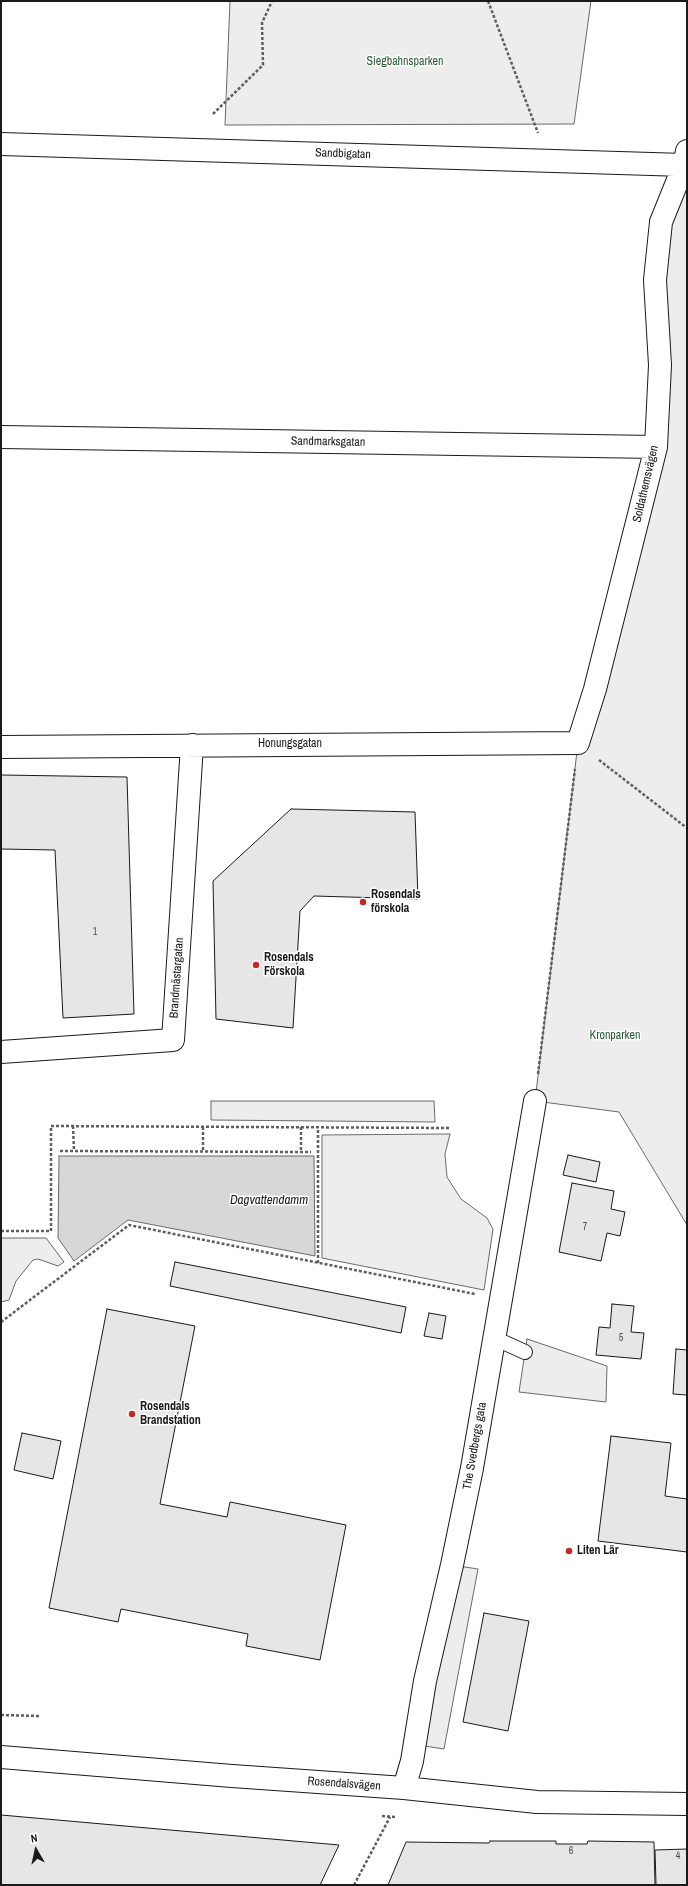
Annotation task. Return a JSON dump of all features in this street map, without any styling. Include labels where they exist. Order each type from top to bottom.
[{"type":"street","name":"Sandbigatan","points":[[1,144],[548,160],[686,158]]},
{"type":"street","name":"Soldathemsvägen","points":[[578,743],[596,689],[656,447],[660,365],[655,280],[661,222],[686,158]]},
{"type":"street","name":"Sandmarksgatan","points":[[1,437],[656,447]]},
{"type":"street","name":"Honungsgatan","points":[[1,747],[578,743]]},
{"type":"street","name":"Brandmästargatan","points":[[1,1052],[173,1040],[192,745]]},
{"type":"street","name":"The Svedbergs gata","points":[[404,1788],[412,1761],[425,1681],[452,1565],[472,1468],[535,1101]]},
{"type":"street","name":"Rosendalsvägen","points":[[1,1757],[232,1776],[404,1788],[537,1802],[687,1804]]},
{"type":"lane","points":[[494,1338],[525,1352]]},
{"type":"path","points":[[213,114],[263,65],[262,23],[272,1]]},
{"type":"path","points":[[488,1],[548,160]]},
{"type":"path","points":[[578,743],[687,828]]},
{"type":"path","points":[[535,1101],[578,743]]},
{"type":"path","points":[[1,1231],[51,1231],[51,1126],[450,1128]]},
{"type":"path","points":[[73,1126],[74,1151]]},
{"type":"path","points":[[203,1127],[203,1151]]},
{"type":"path","points":[[302,1127],[302,1152]]},
{"type":"path","points":[[318,1127],[318,1263]]},
{"type":"path","points":[[60,1151],[311,1152]]},
{"type":"path","points":[[1,1322],[129,1225],[476,1294]]},
{"type":"path","points":[[1,1715],[39,1716]]},
{"type":"path","points":[[354,1885],[404,1788]]},
{"type":"shaded area","name":"Siegbahnsparken","points":[[230,1],[591,1],[574,124],[225,125]]},
{"type":"shaded area","name":"Kronparken","points":[[687,151],[687,1225],[619,1112],[535,1101],[578,743],[656,447],[655,280]]},
{"type":"shaded area","points":[[211,1101],[434,1101],[435,1122],[211,1120]]},
{"type":"shaded area","points":[[450,1134],[445,1154],[447,1177],[461,1199],[487,1218],[493,1229],[484,1290],[322,1258],[322,1135]]},
{"type":"shaded area","points":[[1,1238],[46,1238],[64,1262],[58,1266],[38,1259],[33,1260],[16,1281],[9,1300],[1,1302]]},
{"type":"shaded area","points":[[527,1339],[607,1366],[606,1402],[519,1392]]},
{"type":"shaded area","points":[[452,1565],[478,1569],[444,1749],[418,1745]]},
{"type":"water","name":"Dagvattendamm","points":[[59,1156],[314,1156],[315,1256],[128,1220],[74,1261],[58,1238]]},
{"type":"building","points":[[1,775],[127,777],[134,1014],[63,1018],[55,850],[1,849]]},
{"type":"building","name":"Rosendals Förskola","points":[[291,809],[415,812],[418,899],[314,896],[300,911],[293,1028],[216,1019],[213,881]]},
{"type":"building","points":[[568,1155],[600,1162],[596,1182],[563,1175]]},
{"type":"building","points":[[572,1183],[614,1191],[611,1209],[625,1212],[620,1236],[607,1233],[601,1261],[559,1252]]},
{"type":"building","points":[[175,1262],[406,1307],[401,1333],[170,1286]]},
{"type":"building","points":[[612,1304],[634,1306],[631,1332],[644,1333],[641,1359],[596,1355],[599,1327],[610,1328]]},
{"type":"building","name":"Rosendals Brandstation","points":[[107,1309],[195,1326],[160,1504],[227,1517],[230,1502],[346,1525],[320,1660],[246,1646],[248,1634],[121,1609],[118,1622],[49,1608]]},
{"type":"building","points":[[429,1313],[446,1316],[442,1339],[424,1336]]},
{"type":"building","points":[[676,1349],[687,1350],[687,1395],[673,1394]]},
{"type":"building","points":[[22,1433],[61,1441],[53,1479],[14,1470]]},
{"type":"building","points":[[611,1436],[671,1443],[665,1496],[687,1499],[687,1552],[598,1541]]},
{"type":"building","points":[[484,1613],[529,1621],[508,1731],[463,1722]]},
{"type":"building","points":[[1,1815],[339,1845],[320,1885],[1,1885]]},
{"type":"building","points":[[490,1841],[556,1841],[556,1844],[587,1844],[588,1841],[654,1842],[655,1885],[388,1885],[406,1842],[489,1843]]},
{"type":"building","points":[[687,1849],[687,1885],[656,1885],[655,1850]]},
{"type":"place","name":"Rosendals förskola","points":[[363,902]]},
{"type":"place","name":"Rosendals Förskola","points":[[256,965]]},
{"type":"place","name":"Rosendals Brandstation","points":[[132,1414]]},
{"type":"place","name":"Liten Lär","points":[[569,1551]]}]
